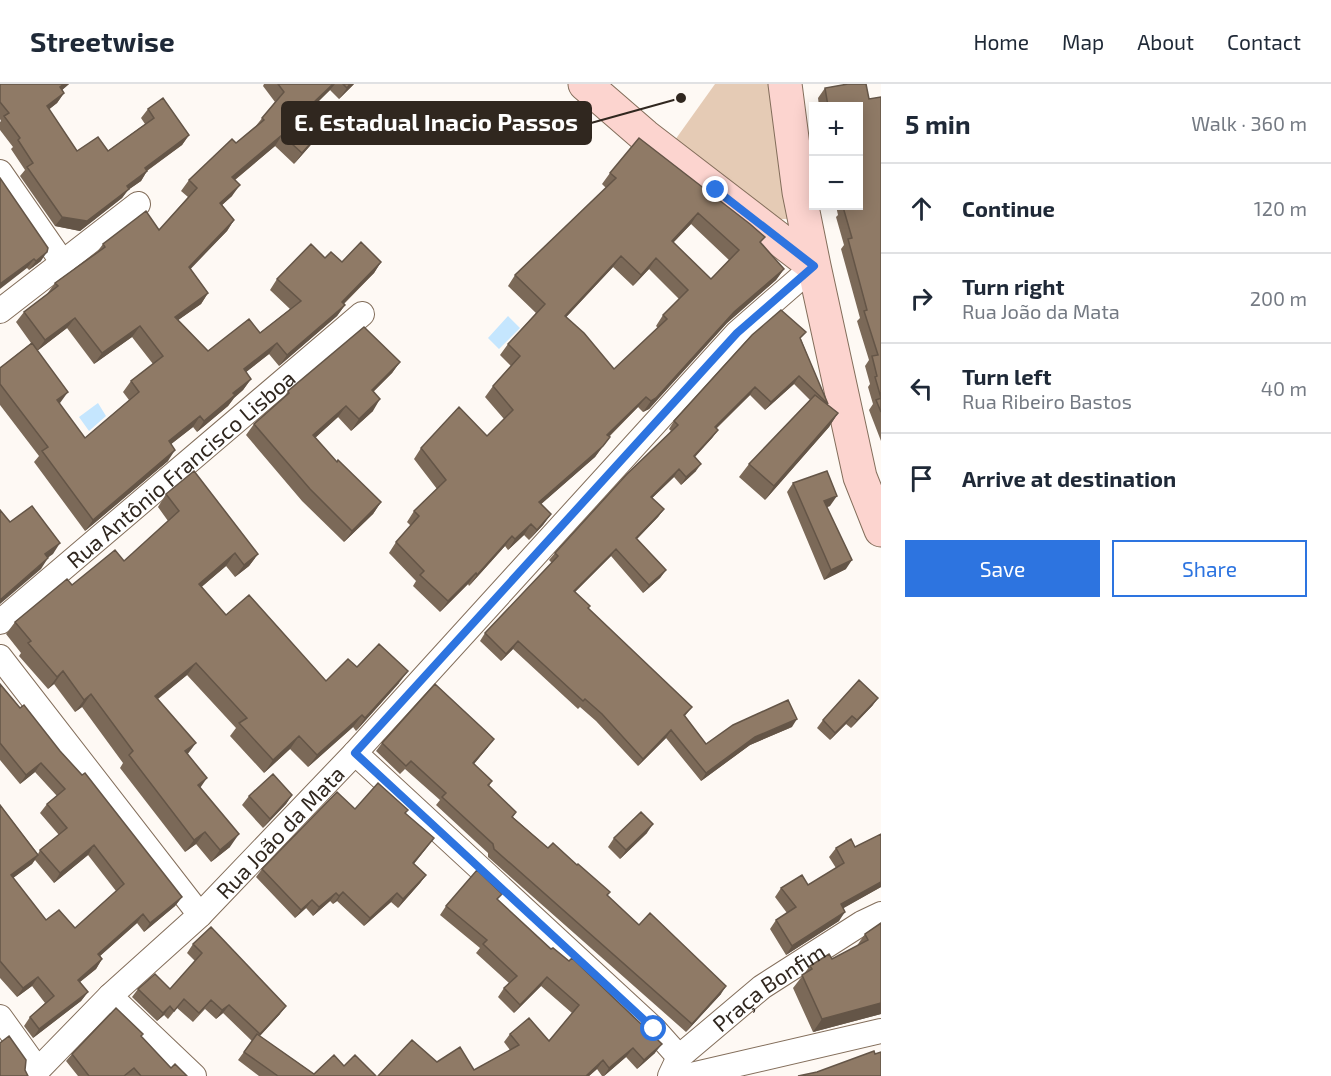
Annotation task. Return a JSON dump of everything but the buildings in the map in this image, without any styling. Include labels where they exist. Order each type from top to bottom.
[{"type":"main road","points":[[585,84],[645,136],[814,266]]},
{"type":"main road","points":[[785,84],[799,192],[814,266],[861,477],[881,530]]},
{"type":"street","points":[[0,172],[63,263]]},
{"type":"street","points":[[0,311],[138,204]]},
{"type":"street","name":"Rua João da Mata","points":[[35,1073],[111,996],[200,915],[355,753],[737,333],[814,266]]},
{"type":"street","name":"Rua Antônio Francisco Lisboa","points":[[0,622],[362,314]]},
{"type":"street","points":[[0,657],[200,915]]},
{"type":"street","points":[[355,753],[654,1029],[679,1070],[881,1031]]},
{"type":"street","name":"Praça Bonfim","points":[[679,1070],[762,987],[862,922],[881,914]]},
{"type":"street","points":[[111,996],[194,1076]]},
{"type":"street","points":[[0,1017],[35,1073]]},
{"type":"shaded area","points":[[715,84],[768,84],[792,208],[787,219],[763,219],[675,140]]},
{"type":"water","points":[[508,316],[520,328],[499,349],[488,338]]},
{"type":"water","points":[[98,403],[106,416],[89,431],[79,417]]},
{"type":"place","name":"E. Estadual Inacio Passos","points":[[681,98]]},
{"type":"route","points":[[654,1029],[355,753],[737,333],[814,266],[716,190]]}]
